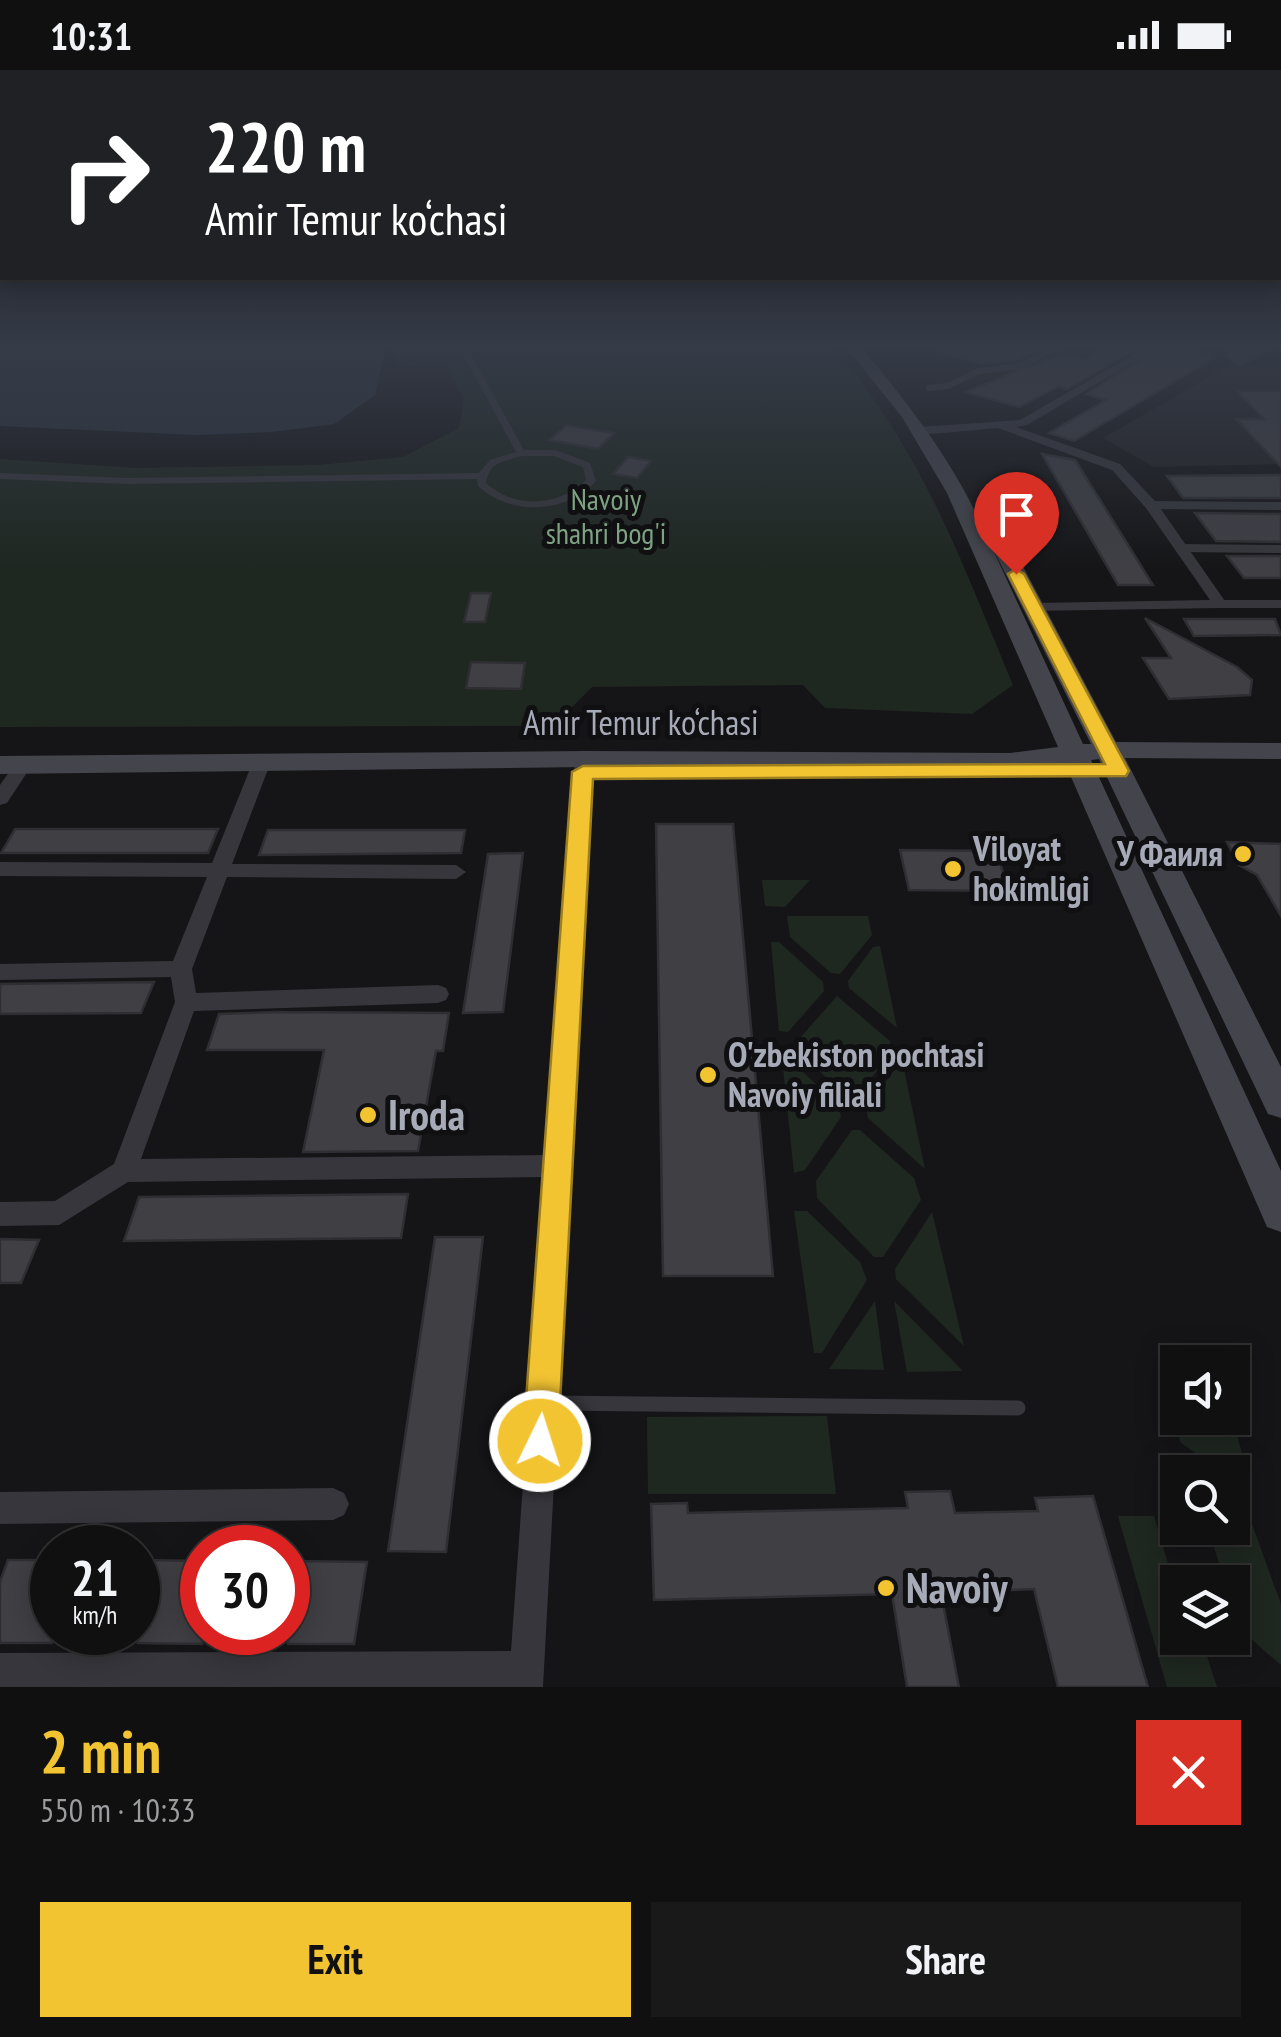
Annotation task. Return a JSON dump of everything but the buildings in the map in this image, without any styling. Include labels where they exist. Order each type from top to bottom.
[{"type":"main road","points":[[920,422],[957,493],[1281,1214]]},
{"type":"main road","points":[[922,422],[973,488],[1281,1103]]},
{"type":"main road","name":"Amir Temur ko‘chasi","points":[[7,777],[259,770],[1078,763],[1281,751]]},
{"type":"main road","name":"Amir Temur ko‘chasi","points":[[1113,761],[1281,772]]},
{"type":"street","points":[[505,422],[521,453]]},
{"type":"street","points":[[928,431],[1024,422]]},
{"type":"street","points":[[1002,426],[1116,466],[1151,505],[1220,604]]},
{"type":"street","points":[[0,476],[128,481],[480,476],[493,462],[521,453],[572,458],[586,465],[591,481],[577,493],[556,501],[518,502],[487,493],[480,476]]},
{"type":"street","points":[[1034,608],[1220,604]]},
{"type":"street","points":[[0,1670],[232,1678],[526,1677],[583,766]]},
{"type":"street","points":[[124,1171],[186,1002],[181,969],[259,770]]},
{"type":"street","points":[[0,869],[456,872]]},
{"type":"street","points":[[0,972],[181,969]]},
{"type":"street","points":[[186,1002],[438,994]]},
{"type":"street","points":[[0,1214],[59,1214],[124,1171],[559,1166]]},
{"type":"street","points":[[0,1508],[333,1504]]},
{"type":"lane","points":[[1151,505],[1281,506]]},
{"type":"lane","points":[[1180,548],[1281,549]]},
{"type":"lane","points":[[1220,604],[1281,604]]},
{"type":"lane","points":[[543,1403],[1018,1408]]},
{"type":"shaded area","points":[[0,422],[336,422],[272,432],[196,435],[0,426]]},
{"type":"shaded area","points":[[1130,422],[1281,422],[1281,464],[1154,467],[1103,438]]},
{"type":"green space","name":"Navoiy shahri bog'i","points":[[460,422],[890,422],[937,508],[1013,685],[972,714],[825,708],[803,685],[592,687],[553,726],[0,727],[0,459],[136,468],[318,465],[403,457],[459,428]]},
{"type":"green space","points":[[762,880],[810,880],[785,907],[765,906]]},
{"type":"green space","points":[[787,916],[868,916],[872,935],[840,974],[831,973],[790,937]]},
{"type":"green space","points":[[771,942],[779,942],[823,982],[824,991],[788,1032],[779,1031]]},
{"type":"green space","points":[[880,946],[897,1028],[849,988],[848,981],[873,947]]},
{"type":"green space","points":[[837,996],[890,1041],[892,1053],[851,1102],[802,1054],[800,1038]]},
{"type":"green space","points":[[787,1057],[839,1106],[841,1117],[805,1170],[794,1173],[782,1058]]},
{"type":"green space","points":[[902,1060],[925,1169],[868,1118],[866,1107]]},
{"type":"green space","points":[[852,1130],[860,1130],[914,1178],[921,1200],[883,1257],[874,1257],[817,1198],[816,1181]]},
{"type":"green space","points":[[794,1211],[807,1211],[860,1262],[867,1280],[822,1353],[814,1353]]},
{"type":"green space","points":[[932,1212],[964,1346],[896,1279],[895,1269]]},
{"type":"green space","points":[[875,1301],[884,1370],[829,1369]]},
{"type":"green space","points":[[894,1301],[963,1371],[907,1372]]},
{"type":"green space","points":[[827,1416],[836,1494],[648,1494],[647,1417]]},
{"type":"green space","points":[[1178,1435],[1237,1435],[1242,1455],[1199,1455],[1181,1443]]},
{"type":"green space","points":[[1118,1516],[1154,1516],[1168,1565],[1160,1565],[1160,1655],[1207,1655],[1217,1687],[1167,1687]]},
{"type":"green space","points":[[1250,1519],[1281,1604],[1281,1665],[1250,1638],[1250,1565],[1220,1565],[1214,1547],[1250,1545]]},
{"type":"place","name":"У Фаиля","points":[[1243,854]]},
{"type":"place","name":"Viloyat hokimligi","points":[[953,869]]},
{"type":"place","name":"O'zbekiston pochtasi Navoiy filiali","points":[[708,1075]]},
{"type":"place","name":"Iroda","points":[[368,1115]]},
{"type":"place","name":"Navoiy","points":[[886,1588]]},
{"type":"route","points":[[540,1441],[583,772],[1118,771],[1016,574]]}]
